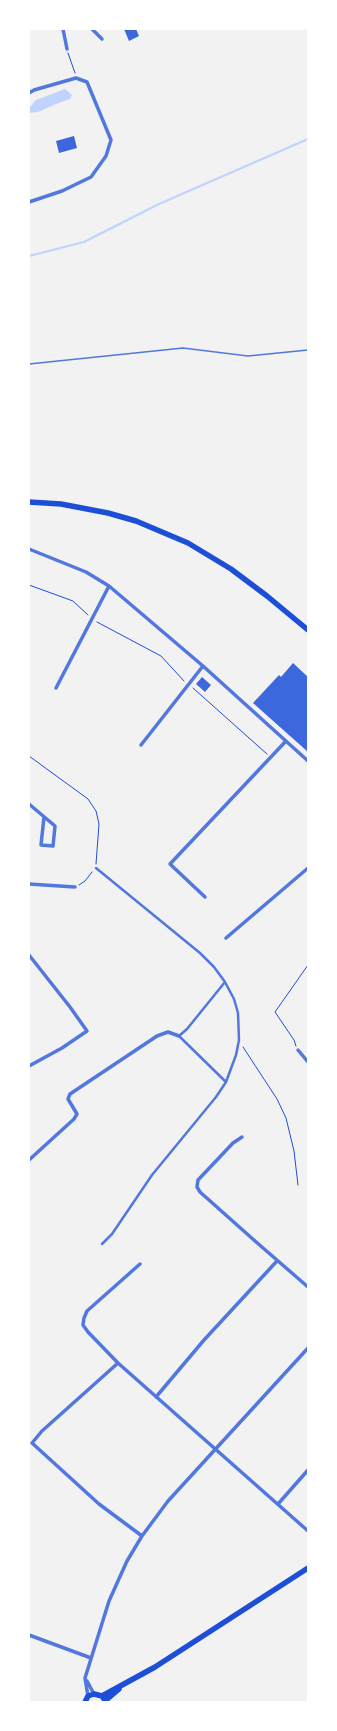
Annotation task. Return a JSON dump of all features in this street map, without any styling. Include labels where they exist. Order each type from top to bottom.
[{"type":"main road","points":[[29,502],[61,504],[108,513],[136,521],[188,543],[231,569],[308,630]]},
{"type":"main road","points":[[102,1696],[126,1684],[308,1568]]},
{"type":"main road","points":[[86,1699],[94,1694],[102,1696],[106,1701],[126,1684]]},
{"type":"street","points":[[63,29],[67,49]]},
{"type":"street","points":[[92,29],[102,39]]},
{"type":"street","points":[[29,93],[34,90],[76,78],[87,82],[111,140],[106,156],[91,176],[62,191],[29,202]]},
{"type":"street","points":[[29,549],[86,572],[109,586],[203,666],[308,761]]},
{"type":"street","points":[[56,688],[109,586]]},
{"type":"street","points":[[141,745],[203,666]]},
{"type":"street","points":[[205,897],[170,864],[286,741]]},
{"type":"street","points":[[29,804],[55,826],[53,846],[41,844],[44,817]]},
{"type":"street","points":[[96,868],[200,953],[220,975],[234,999],[238,1013],[239,1040],[236,1055],[226,1082],[216,1097],[152,1175],[112,1234],[102,1244]]},
{"type":"street","points":[[226,938],[308,868]]},
{"type":"street","points":[[29,884],[75,887]]},
{"type":"street","points":[[29,955],[87,1031],[62,1048],[29,1066]]},
{"type":"street","points":[[179,1036],[187,1029],[225,982]]},
{"type":"street","points":[[29,1160],[74,1119],[77,1114],[68,1099],[70,1094],[107,1067],[157,1036],[168,1032],[179,1036],[226,1082]]},
{"type":"street","points":[[298,1050],[308,1062]]},
{"type":"street","points":[[242,1137],[233,1143],[198,1180],[197,1187],[200,1192],[308,1287]]},
{"type":"street","points":[[156,1397],[204,1340],[277,1261]]},
{"type":"street","points":[[140,1264],[87,1311],[83,1325],[118,1363],[308,1532]]},
{"type":"street","points":[[86,1699],[85,1678],[109,1602],[127,1561],[142,1536],[168,1501],[308,1348]]},
{"type":"street","points":[[118,1363],[42,1431],[32,1442],[99,1504],[142,1536]]},
{"type":"street","points":[[278,1504],[308,1470]]},
{"type":"street","points":[[29,1635],[91,1658]]},
{"type":"street","points":[[85,1678],[94,1694]]},
{"type":"lane","points":[[29,364],[183,348],[248,356],[308,350]]},
{"type":"path","points":[[67,49],[76,78]]},
{"type":"path","points":[[29,585],[73,600],[91,619],[161,656],[188,684],[271,757]]},
{"type":"path","points":[[29,756],[88,799],[96,810],[99,824],[96,868],[84,881],[75,887]]},
{"type":"path","points":[[298,1050],[294,1040],[275,1012],[308,965]]},
{"type":"path","points":[[239,1040],[276,1099],[286,1118],[294,1151],[298,1185]]},
{"type":"water","points":[[65,89],[72,95],[70,99],[38,112],[29,113],[29,108],[36,100]]},
{"type":"building","points":[[124,29],[136,29],[139,36],[129,41]]},
{"type":"building","points":[[74,136],[77,148],[59,153],[56,141]]},
{"type":"building","points":[[293,663],[308,677],[308,752],[253,703],[279,675],[281,677]]},
{"type":"building","points":[[202,677],[211,685],[205,692],[196,684]]},
{"type":"waterway","points":[[29,256],[84,242],[159,204],[308,139]]}]
